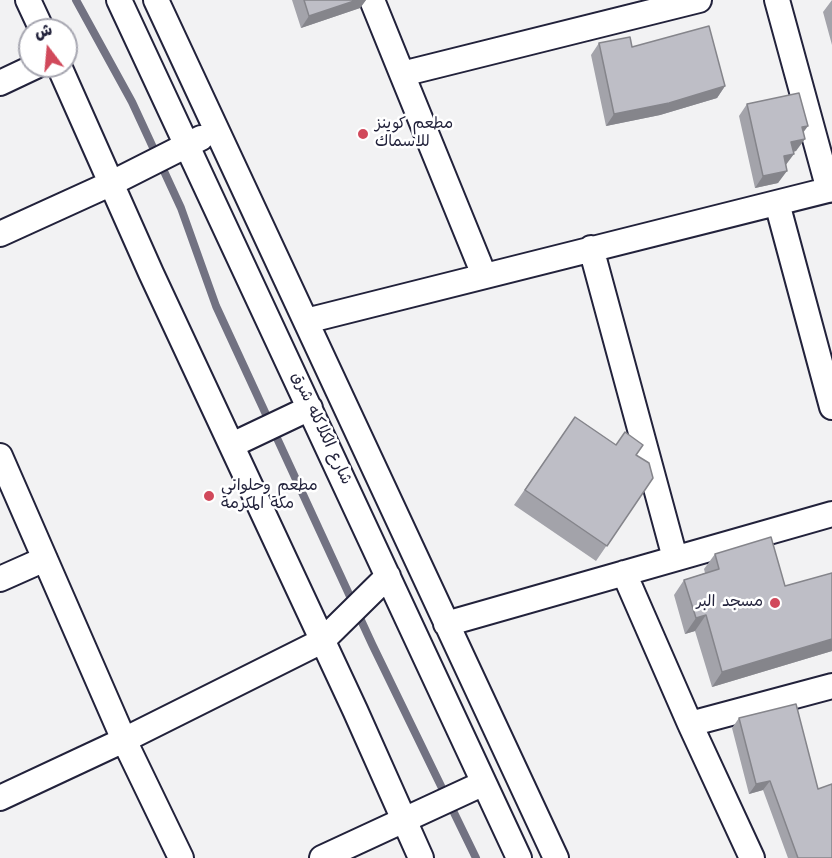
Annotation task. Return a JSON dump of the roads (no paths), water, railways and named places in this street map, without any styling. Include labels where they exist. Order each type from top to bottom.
[{"type":"street","points":[[28,0],[36,18]]},
{"type":"street","name":"شارع الكلاكله شرق","points":[[119,0],[519,858]]},
{"type":"street","name":"شارع الكلاكله شرق","points":[[156,0],[556,858]]},
{"type":"street","points":[[372,0],[484,275]]},
{"type":"street","points":[[402,74],[699,0]]},
{"type":"street","points":[[306,321],[831,189],[777,0]]},
{"type":"street","points":[[0,83],[18,74]]},
{"type":"street","points":[[64,78],[151,273],[422,858]]},
{"type":"street","points":[[0,234],[112,183],[218,130]]},
{"type":"street","points":[[777,203],[832,407]]},
{"type":"street","points":[[591,248],[675,558]]},
{"type":"street","points":[[232,446],[310,408]]},
{"type":"street","points":[[0,456],[124,740],[180,858]]},
{"type":"street","points":[[446,624],[832,514]]},
{"type":"street","points":[[0,579],[45,558]]},
{"type":"street","points":[[624,573],[752,858]]},
{"type":"street","points":[[0,798],[124,740],[322,641],[388,576]]},
{"type":"street","points":[[690,724],[832,686]]},
{"type":"street","points":[[322,858],[484,783]]},
{"type":"waterway","points":[[76,0],[132,102],[181,208],[216,306],[372,644],[476,858]]},
{"type":"place","name":"مطعم كوينز للاسماك","points":[[363,134]]},
{"type":"place","name":"مطعم وحلواني مكة المكرمة","points":[[209,496]]},
{"type":"place","name":"مسجد البر","points":[[775,603]]}]
